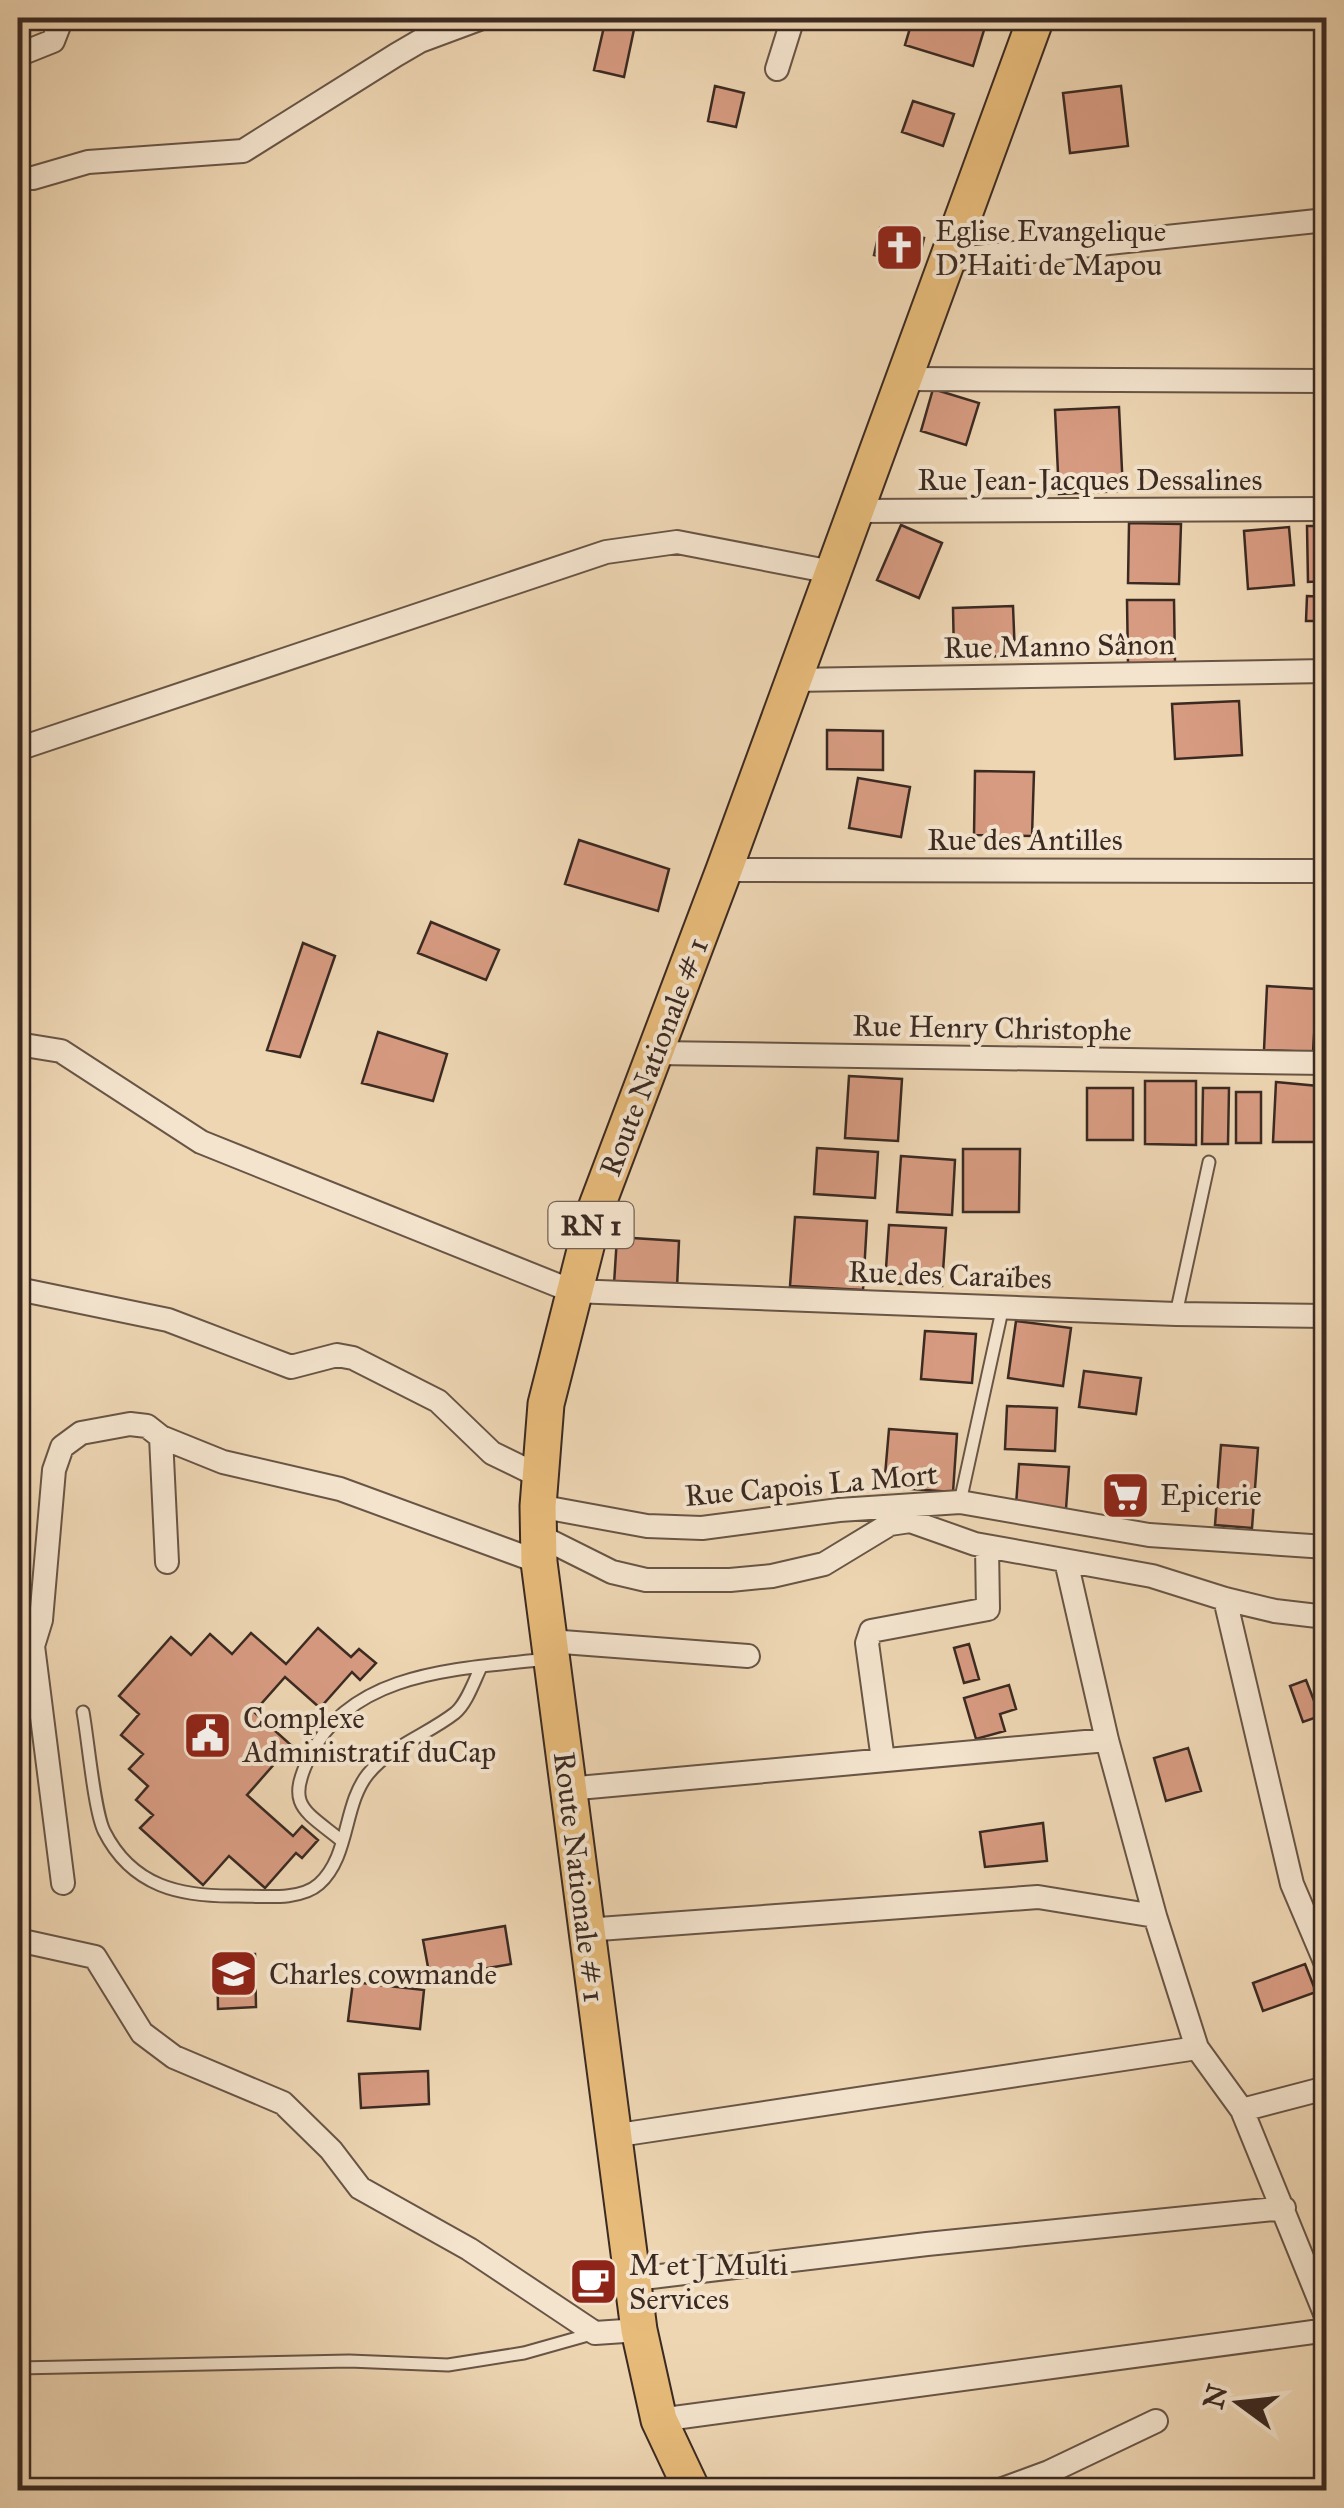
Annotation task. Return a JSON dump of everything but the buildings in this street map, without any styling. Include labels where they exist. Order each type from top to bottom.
[{"type":"main road","name":"Route Nationale # 1","points":[[692,2490],[660,2420],[639,2330],[635,2279],[612,2136],[550,1650],[539,1520],[546,1404],[595,1211],[1036,18]]},
{"type":"street","points":[[18,55],[53,41],[62,18]]},
{"type":"street","points":[[18,178],[33,178],[88,162],[242,150],[396,54],[482,18]]},
{"type":"street","points":[[777,70],[793,18]]},
{"type":"street","points":[[948,260],[1326,220]]},
{"type":"street","points":[[904,379],[1326,382]]},
{"type":"street","name":"Rue Jean-Jacques Dessalines","points":[[854,511],[1326,508]]},
{"type":"street","points":[[18,748],[606,552],[678,542],[832,572]]},
{"type":"street","name":"Rue Manno Sânon","points":[[793,680],[1326,672]]},
{"type":"street","name":"Rue des Antilles","points":[[724,870],[1326,871]]},
{"type":"street","name":"Rue des Caraïbes","points":[[18,1044],[61,1051],[201,1142],[572,1291],[1326,1316]]},
{"type":"street","name":"Rue Henry Christophe","points":[[656,1053],[1326,1063]]},
{"type":"street","points":[[22,1284],[168,1320],[291,1367],[337,1355],[353,1358],[438,1402],[492,1453],[539,1520],[612,1572],[646,1580],[772,1576],[824,1564],[890,1524],[910,1521],[988,1547],[1152,1576],[1225,1600],[1326,1617]]},
{"type":"street","points":[[63,1882],[25,1652],[41,1620],[54,1470],[62,1447],[81,1433],[130,1424],[147,1426],[161,1437],[223,1462],[340,1490],[539,1520]]},
{"type":"street","points":[[161,1437],[166,1562]]},
{"type":"street","name":"Rue Capois La Mort","points":[[539,1520],[702,1528],[839,1510],[960,1502],[1149,1535],[1326,1547]]},
{"type":"street","points":[[882,1760],[867,1642],[871,1631],[988,1609],[988,1547]]},
{"type":"street","points":[[660,2420],[1322,2330],[1326,2318],[1242,2110],[1196,2048],[1107,1740],[1066,1561]]},
{"type":"street","points":[[1225,1600],[1292,1884],[1326,1964]]},
{"type":"street","points":[[550,1650],[748,1656]]},
{"type":"street","points":[[568,1789],[1107,1740]]},
{"type":"street","points":[[585,1930],[1038,1897],[1155,1916]]},
{"type":"street","points":[[18,1940],[95,1958],[142,2033],[174,2057],[283,2103],[331,2150],[360,2188],[470,2249],[595,2333],[639,2330]]},
{"type":"street","points":[[612,2136],[1196,2048]]},
{"type":"street","points":[[1242,2110],[1326,2088]]},
{"type":"street","points":[[635,2279],[927,2244],[1284,2208]]},
{"type":"street","points":[[1000,2490],[1049,2472],[1156,2421]]},
{"type":"lane","points":[[1176,1314],[1209,1162]]},
{"type":"lane","points":[[960,1502],[1004,1306]]},
{"type":"lane","points":[[342,1841],[300,1805],[297,1791],[300,1775],[317,1742],[348,1710],[380,1688],[550,1650]]},
{"type":"lane","points":[[83,1712],[103,1829],[128,1866],[162,1888],[220,1896],[289,1896],[317,1886],[330,1871],[368,1774],[402,1744],[458,1711],[481,1667]]},
{"type":"lane","points":[[18,2368],[349,2361],[448,2365],[524,2354],[595,2333]]},
{"type":"place","name":"Eglise Evangelique D'Haiti de Mapou","points":[[900,248]]},
{"type":"place","name":"Epicerie","points":[[1125,1495]]},
{"type":"place","name":"Complexe Administratif duCap","points":[[208,1735]]},
{"type":"place","name":"Charles cowmande","points":[[234,1974]]},
{"type":"place","name":"M et J Multi Services","points":[[594,2282]]}]
